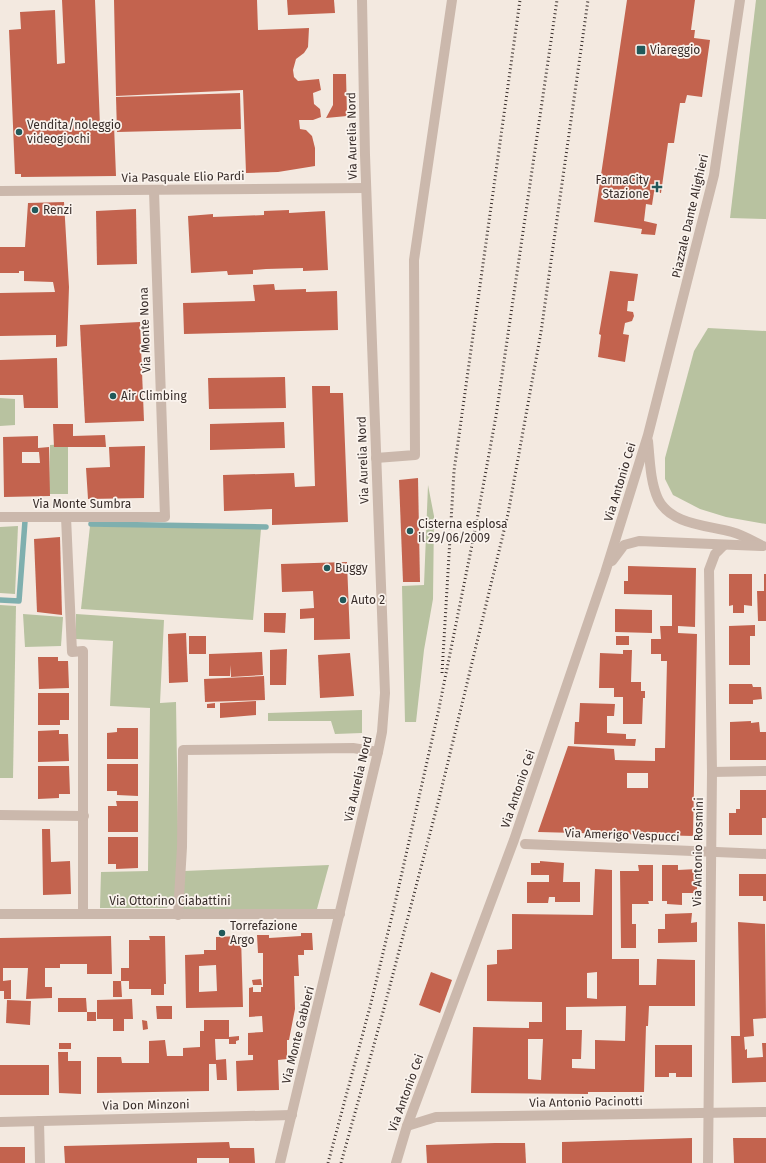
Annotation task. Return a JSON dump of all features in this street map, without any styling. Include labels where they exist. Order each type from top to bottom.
[{"type":"street","name":"Via Aurelia Nord","points":[[340,914],[378,752],[382,732],[385,693],[366,188],[362,0]]},
{"type":"street","points":[[376,458],[415,455],[414,260],[452,0]]},
{"type":"street","name":"Piazzale Dante Alighieri","points":[[648,435],[714,175],[740,0]]},
{"type":"street","name":"Via Pasquale Elio Pardi","points":[[0,191],[154,191],[366,188]]},
{"type":"street","name":"Via Monte Nona","points":[[154,191],[165,517]]},
{"type":"street","points":[[648,435],[654,487],[658,499],[666,510],[682,520],[740,535],[764,546]]},
{"type":"street","name":"Via Antonio Cei","points":[[396,1163],[407,1126],[514,840],[605,573],[648,435]]},
{"type":"street","points":[[66,517],[72,652],[83,652],[83,913]]},
{"type":"street","name":"Via Monte Sumbra","points":[[0,518],[165,517]]},
{"type":"street","points":[[605,573],[622,548],[631,542],[645,541],[764,546]]},
{"type":"street","name":"Via Antonio Rosmini","points":[[708,1163],[712,852],[709,570],[715,554],[724,545]]},
{"type":"street","points":[[178,915],[182,847],[183,750],[353,748],[378,752]]},
{"type":"street","points":[[712,772],[766,771]]},
{"type":"street","points":[[0,815],[84,816]]},
{"type":"street","name":"Via Amerigo Vespucci","points":[[525,844],[766,854]]},
{"type":"street","name":"Via Ottorino Ciabattini","points":[[0,914],[340,914]]},
{"type":"street","name":"Via Monte Gabberi","points":[[280,1163],[340,914]]},
{"type":"street","name":"Via Antonio Pacinotti","points":[[407,1126],[436,1117],[766,1112]]},
{"type":"street","name":"Via Don Minzoni","points":[[0,1122],[292,1115]]},
{"type":"street","points":[[39,1121],[40,1163]]},
{"type":"street","name":"Via Antonio Cei","points":[[400,1148],[400,1163]]},
{"type":"green space","points":[[756,0],[766,0],[766,219],[730,218]]},
{"type":"green space","points":[[708,328],[766,331],[766,524],[726,517],[700,509],[673,495],[665,479],[665,458],[694,351]]},
{"type":"green space","points":[[0,398],[15,399],[15,425],[0,426]]},
{"type":"green space","points":[[68,444],[68,494],[49,494],[50,445]]},
{"type":"green space","points":[[428,485],[434,516],[433,599],[424,650],[416,722],[405,722],[402,586],[424,585]]},
{"type":"green space","points":[[18,526],[15,594],[0,593],[0,527]]},
{"type":"green space","points":[[90,526],[261,529],[253,620],[81,609]]},
{"type":"green space","points":[[0,605],[16,606],[13,778],[0,778]]},
{"type":"green space","points":[[23,614],[63,617],[61,646],[25,647]]},
{"type":"green space","points":[[76,614],[164,620],[160,703],[176,702],[179,892],[167,908],[100,908],[101,872],[148,871],[150,708],[110,706],[113,641],[76,639]]},
{"type":"green space","points":[[362,710],[362,733],[335,734],[331,721],[268,721],[268,713]]},
{"type":"green space","points":[[329,865],[317,909],[183,910],[184,871]]},
{"type":"building","points":[[62,0],[95,0],[100,126],[114,125],[116,176],[21,177],[21,174],[15,174],[9,30],[21,29],[20,12],[55,10],[57,64],[65,63]]},
{"type":"building","points":[[114,0],[257,0],[258,30],[309,28],[308,47],[304,53],[296,59],[293,70],[294,77],[298,81],[319,79],[321,90],[313,93],[314,104],[320,109],[321,117],[313,120],[299,120],[300,129],[306,130],[312,136],[315,148],[315,166],[278,172],[246,173],[243,90],[116,96]]},
{"type":"building","points":[[287,0],[334,0],[335,13],[288,15]]},
{"type":"building","name":"Viareggio","points":[[627,0],[695,0],[691,30],[695,30],[694,38],[710,40],[702,97],[687,95],[685,103],[680,103],[674,143],[668,143],[661,193],[654,192],[652,205],[646,204],[644,221],[657,224],[655,235],[641,234],[642,229],[594,222]]},
{"type":"building","points":[[333,74],[346,74],[347,116],[326,118],[333,105]]},
{"type":"building","points":[[240,93],[241,129],[117,132],[116,97]]},
{"type":"building","points":[[64,202],[69,287],[67,346],[56,347],[56,335],[0,336],[0,293],[55,292],[53,282],[24,281],[24,271],[19,271],[19,273],[0,273],[0,247],[25,247],[28,203]]},
{"type":"building","points":[[136,209],[137,264],[97,265],[96,211]]},
{"type":"building","points":[[289,210],[289,213],[325,211],[328,270],[303,271],[303,268],[266,269],[253,270],[253,274],[228,275],[227,271],[191,273],[188,216],[213,214],[213,217],[264,215],[264,211]]},
{"type":"building","points":[[610,271],[638,274],[634,301],[628,301],[627,311],[633,312],[634,316],[632,321],[625,323],[623,334],[629,335],[625,362],[598,357],[601,335],[599,334]]},
{"type":"building","points":[[274,284],[275,290],[306,289],[306,292],[337,291],[338,330],[184,334],[183,303],[255,301],[253,285]]},
{"type":"building","points":[[140,322],[144,421],[85,423],[80,325]]},
{"type":"building","points":[[57,358],[58,408],[24,408],[23,395],[0,395],[0,360]]},
{"type":"building","points":[[285,377],[286,408],[209,409],[208,378]]},
{"type":"building","points":[[312,386],[330,386],[330,393],[343,393],[348,522],[272,525],[272,509],[224,511],[223,475],[294,473],[295,487],[315,486]]},
{"type":"building","points":[[284,422],[285,448],[210,450],[210,424]]},
{"type":"building","points":[[53,424],[73,424],[73,436],[105,435],[106,447],[54,447]]},
{"type":"building","points":[[38,436],[38,448],[49,447],[50,496],[4,497],[3,437]],"holes":[[[22,452],[39,452],[40,463],[22,463]]]},
{"type":"building","points":[[145,446],[144,498],[88,499],[86,468],[110,467],[109,447]]},
{"type":"building","name":"Cisterna esplosa il 29/06/2009","points":[[418,478],[420,582],[403,582],[399,480]]},
{"type":"building","points":[[60,537],[62,615],[37,612],[34,539]]},
{"type":"building","points":[[347,562],[350,639],[314,640],[314,618],[300,619],[300,609],[314,608],[313,591],[282,592],[281,564]]},
{"type":"building","points":[[628,566],[696,568],[695,627],[678,626],[678,633],[697,634],[693,836],[538,832],[568,746],[614,749],[615,760],[655,761],[655,748],[665,748],[667,661],[661,661],[661,654],[651,654],[651,639],[661,639],[660,626],[672,626],[672,595],[624,594],[624,581],[628,581]],"holes":[[[627,773],[648,773],[648,788],[627,788]]]},
{"type":"building","points":[[729,574],[752,574],[752,606],[744,605],[744,613],[733,613],[733,605],[729,606]]},
{"type":"building","points":[[764,574],[766,574],[766,621],[758,621],[757,591],[764,591]]},
{"type":"building","points":[[615,609],[652,610],[652,633],[615,632]]},
{"type":"building","points":[[264,613],[286,613],[285,633],[264,632]]},
{"type":"building","points":[[755,625],[755,636],[750,636],[750,665],[729,665],[729,626]]},
{"type":"building","points":[[186,633],[188,682],[169,683],[168,634]]},
{"type":"building","points":[[189,636],[206,636],[206,654],[189,654]]},
{"type":"building","points":[[616,636],[629,636],[629,645],[616,645]]},
{"type":"building","points":[[287,649],[286,685],[270,685],[270,650]]},
{"type":"building","points":[[623,650],[632,650],[631,682],[641,682],[641,691],[645,691],[645,698],[643,698],[642,724],[623,724],[623,697],[614,697],[614,688],[599,688],[600,653],[623,654]]},
{"type":"building","points":[[262,652],[263,675],[231,677],[231,665],[230,676],[209,676],[209,654]]},
{"type":"building","points":[[350,653],[354,696],[320,698],[318,655]]},
{"type":"building","points":[[38,657],[58,657],[58,661],[68,661],[69,688],[39,689]]},
{"type":"building","points":[[264,676],[265,700],[205,702],[204,679]]},
{"type":"building","points":[[729,684],[752,684],[753,687],[761,687],[762,699],[753,700],[753,704],[729,704]]},
{"type":"building","points":[[38,693],[69,693],[69,720],[60,720],[60,725],[38,725]]},
{"type":"building","points":[[256,701],[256,715],[220,718],[220,703]]},
{"type":"building","points":[[215,703],[215,708],[207,708],[207,704]]},
{"type":"building","points":[[580,703],[615,704],[614,716],[607,716],[607,733],[626,734],[626,739],[636,739],[635,746],[574,744],[575,722],[579,722]]},
{"type":"building","points":[[751,721],[751,723],[759,722],[760,732],[766,732],[766,760],[730,760],[730,722]]},
{"type":"building","points":[[117,728],[138,728],[138,759],[107,759],[107,733],[117,732]]},
{"type":"building","points":[[59,730],[59,734],[68,734],[69,761],[38,762],[38,731]]},
{"type":"building","points":[[107,764],[138,764],[138,796],[117,795],[117,791],[107,791]]},
{"type":"building","points":[[38,766],[69,766],[70,794],[59,794],[59,798],[38,799]]},
{"type":"building","points":[[740,790],[766,790],[766,818],[762,818],[762,835],[729,835],[729,813],[736,813],[736,809],[740,809]]},
{"type":"building","points":[[116,801],[138,801],[138,832],[108,832],[108,806],[117,806]]},
{"type":"building","points":[[42,829],[50,829],[51,862],[70,861],[71,894],[43,895]]},
{"type":"building","points":[[108,837],[138,837],[138,868],[116,869],[116,864],[108,864]]},
{"type":"building","points":[[540,861],[564,863],[563,882],[580,882],[580,902],[555,902],[555,897],[549,897],[548,903],[527,903],[527,882],[549,882],[549,875],[531,875],[531,863],[540,863]]},
{"type":"building","points":[[638,865],[653,865],[653,901],[648,901],[649,904],[632,904],[632,924],[636,924],[636,948],[621,948],[620,871],[639,871]]},
{"type":"building","points":[[662,865],[678,865],[678,870],[697,869],[697,893],[682,893],[682,905],[667,904],[667,901],[662,901]]},
{"type":"building","points":[[595,869],[612,870],[612,959],[639,959],[639,985],[656,985],[657,959],[695,960],[695,1006],[649,1006],[648,1026],[646,1026],[644,1092],[588,1092],[588,1094],[471,1093],[473,1027],[529,1028],[529,1022],[542,1022],[542,1002],[487,1001],[487,965],[497,964],[497,950],[512,949],[512,914],[593,915]],"holes":[[[597,972],[597,999],[587,998],[587,973]],[[626,1006],[625,1041],[595,1040],[595,1069],[572,1068],[572,1059],[581,1059],[582,1030],[566,1030],[566,1007]],[[528,1039],[543,1039],[541,1080],[528,1079]]]},
{"type":"building","points":[[739,874],[766,874],[766,901],[763,901],[763,896],[739,896]]},
{"type":"building","points":[[692,913],[691,923],[697,922],[697,942],[658,943],[658,929],[665,929],[665,914]]},
{"type":"building","points":[[738,922],[765,924],[766,1018],[753,1019],[754,1036],[744,1037],[745,1050],[747,1049],[747,1058],[763,1057],[762,1043],[766,1043],[766,1082],[732,1083],[731,1036],[740,1036]]},
{"type":"building","points":[[301,933],[312,933],[313,950],[304,950],[304,955],[298,955],[299,976],[294,976],[295,1009],[289,1040],[287,1040],[287,1059],[278,1060],[279,1090],[237,1091],[236,1061],[253,1060],[253,1055],[248,1055],[248,1033],[263,1032],[262,1016],[249,1017],[249,988],[253,987],[253,992],[261,992],[261,987],[263,987],[263,953],[258,953],[257,935],[269,935],[269,938],[301,936]]},
{"type":"building","points":[[111,936],[112,974],[87,974],[87,964],[60,964],[60,968],[45,968],[45,987],[52,987],[52,998],[26,999],[28,968],[3,968],[3,981],[11,980],[11,999],[4,999],[4,991],[0,991],[0,938]]},
{"type":"building","points":[[149,936],[165,936],[166,984],[164,984],[164,995],[151,995],[151,989],[129,989],[129,981],[121,981],[121,968],[129,968],[129,940],[150,940]]},
{"type":"building","points":[[241,936],[243,1007],[186,1008],[185,955],[204,954],[204,950],[216,950],[216,937]],"holes":[[[216,965],[217,991],[199,992],[199,966]]]},
{"type":"building","points":[[431,972],[452,980],[440,1013],[419,1005]]},
{"type":"building","points":[[261,979],[262,985],[253,985],[252,980]]},
{"type":"building","points":[[113,981],[121,981],[122,997],[113,997]]},
{"type":"building","points":[[58,998],[86,998],[87,1012],[58,1012]]},
{"type":"building","points":[[132,999],[133,1019],[124,1019],[124,1031],[113,1031],[113,1019],[97,1019],[97,1000]]},
{"type":"building","points":[[7,1000],[31,1001],[30,1025],[6,1023]]},
{"type":"building","points":[[156,1006],[172,1006],[172,1019],[157,1019]]},
{"type":"building","points":[[87,1012],[96,1012],[96,1021],[87,1021]]},
{"type":"building","points":[[142,1020],[147,1021],[148,1029],[143,1030]]},
{"type":"building","points":[[204,1020],[229,1020],[229,1037],[239,1036],[239,1040],[236,1041],[236,1044],[229,1044],[229,1039],[215,1039],[216,1060],[226,1059],[227,1080],[217,1080],[216,1064],[209,1064],[209,1091],[97,1093],[97,1057],[121,1057],[122,1063],[149,1063],[149,1041],[165,1040],[167,1056],[183,1056],[183,1048],[200,1047],[200,1031],[204,1031]]},
{"type":"building","points":[[59,1043],[71,1043],[71,1049],[59,1049]]},
{"type":"building","points":[[655,1045],[692,1045],[692,1077],[676,1077],[676,1073],[669,1073],[669,1077],[655,1077]]},
{"type":"building","points":[[58,1052],[68,1052],[68,1061],[81,1061],[81,1094],[59,1093]]},
{"type":"building","points":[[0,1065],[49,1065],[49,1095],[0,1095]]},
{"type":"building","points":[[692,1138],[692,1163],[562,1163],[562,1142]]},
{"type":"building","points":[[733,1138],[766,1138],[766,1163],[734,1163]]},
{"type":"building","points":[[229,1142],[230,1148],[254,1148],[255,1163],[229,1163],[229,1158],[197,1158],[197,1163],[65,1163],[64,1146]]},
{"type":"building","points":[[525,1143],[526,1163],[427,1163],[426,1145]]},
{"type":"building","points":[[0,1147],[25,1147],[25,1163],[0,1163]]},
{"type":"waterway","points":[[0,600],[19,601],[25,521]]},
{"type":"waterway","points":[[91,524],[266,527]]},
{"type":"railway","points":[[442,673],[454,471],[520,0]]},
{"type":"railway","points":[[328,1163],[370,1007],[396,899],[438,713],[476,525],[496,416],[557,0]]},
{"type":"railway","points":[[341,1163],[383,1012],[439,799],[508,514],[541,332],[588,0]]},
{"type":"place","name":"Viareggio","points":[[641,50]]},
{"type":"place","name":"Vendita/noleggio videogiochi","points":[[19,132]]},
{"type":"place","name":"FarmaCity Stazione","points":[[657,187]]},
{"type":"place","name":"Renzi","points":[[35,210]]},
{"type":"place","name":"Air Climbing","points":[[113,396]]},
{"type":"place","name":"Cisterna esplosa il 29/06/2009","points":[[410,531]]},
{"type":"place","name":"Buggy","points":[[327,568]]},
{"type":"place","name":"Auto 2","points":[[343,600]]},
{"type":"place","name":"Torrefazione Argo","points":[[222,933]]}]
